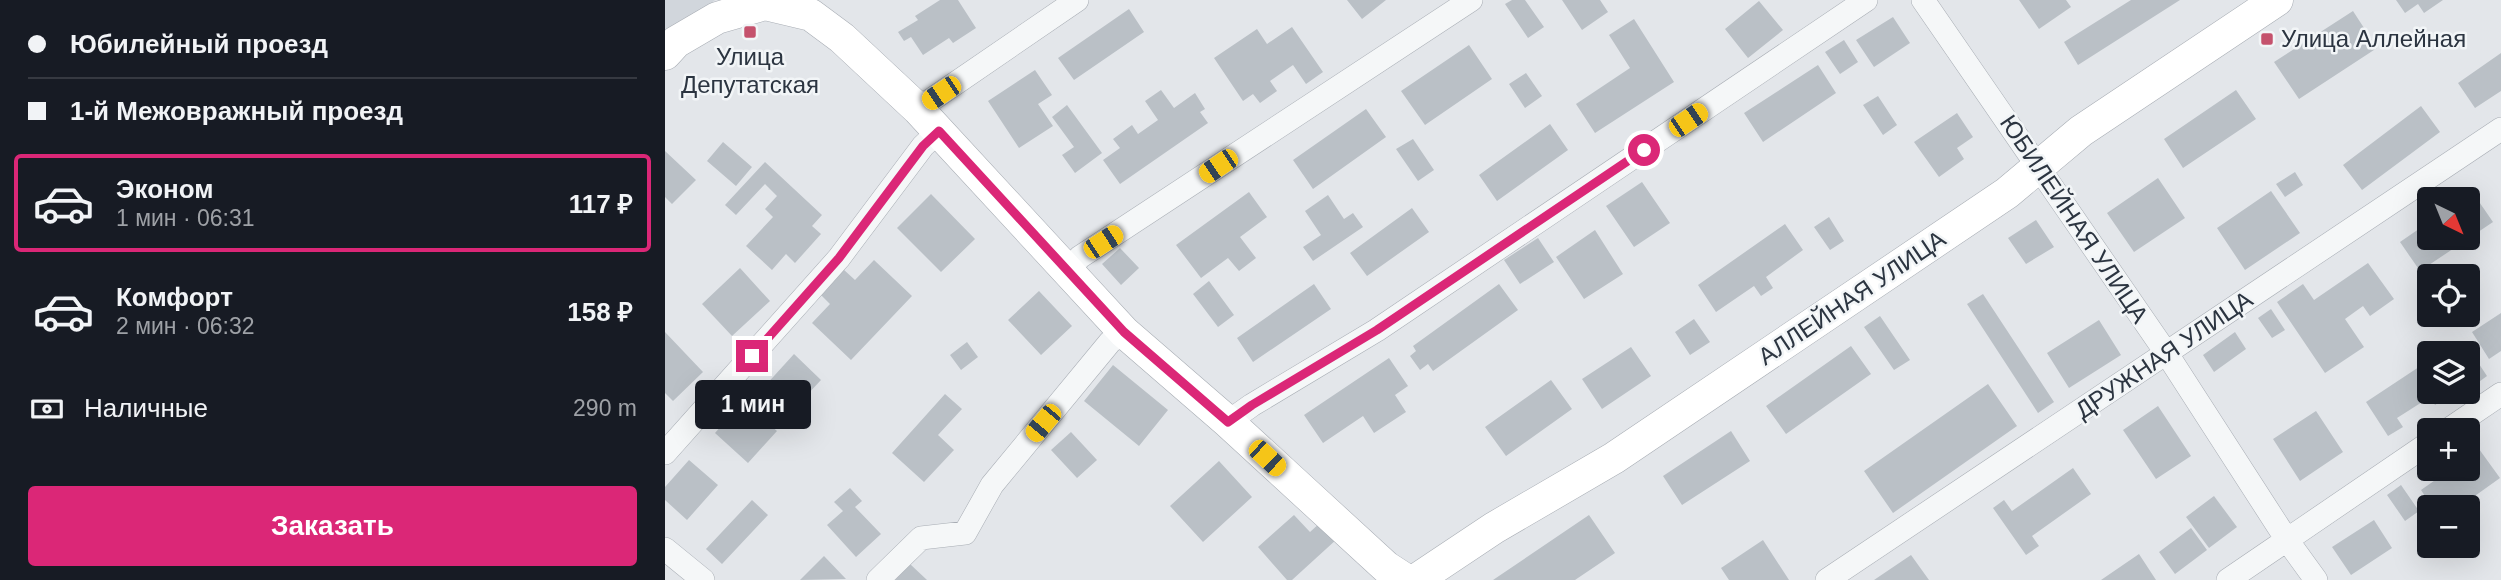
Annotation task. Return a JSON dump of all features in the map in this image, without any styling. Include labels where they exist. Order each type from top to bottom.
[{"type":"street","points":[[665,453],[839,258],[923,146],[929,120],[1077,0]]},
{"type":"street","points":[[1067,271],[1080,257],[1471,0]]},
{"type":"street","points":[[1228,422],[1377,330],[1866,0]]},
{"type":"street","name":"ЮБИЛЕЙНАЯ УЛИЦА","points":[[1923,0],[2167,354],[2287,540],[2316,580]]},
{"type":"street","name":"АЛЛЕЙНАЯ УЛИЦА","points":[[1416,580],[1494,528],[1614,458],[2007,193],[2081,131],[2277,0]]},
{"type":"street","points":[[665,54],[676,42],[717,18],[765,2],[811,15],[842,38],[929,120],[1124,332],[1228,422],[1386,567],[1406,580]]},
{"type":"street","name":"ДРУЖНАЯ УЛИЦА","points":[[1827,580],[2501,129]]},
{"type":"street","points":[[879,580],[921,538],[965,533],[992,485],[1110,342],[1124,332]]},
{"type":"street","points":[[2466,418],[2501,394]]},
{"type":"street","points":[[2228,580],[2417,451]]},
{"type":"street","points":[[665,549],[703,580]]},
{"type":"shaded area","points":[[665,0],[715,0],[665,47]]},
{"type":"building","points":[[940,0],[958,0],[976,28],[953,43],[949,38],[923,55],[911,37],[904,41],[898,32],[918,20],[915,16]]},
{"type":"building","points":[[1347,0],[1386,0],[1362,19]]},
{"type":"building","points":[[1512,0],[1525,0],[1544,27],[1528,38],[1505,4]]},
{"type":"building","points":[[1562,0],[1600,0],[1608,12],[1582,30]]},
{"type":"building","points":[[2019,0],[2066,0],[2071,7],[2039,29]]},
{"type":"building","points":[[2131,0],[2180,0],[2078,65],[2064,42]]},
{"type":"building","points":[[2396,0],[2443,0],[2424,13],[2418,4],[2405,13]]},
{"type":"building","points":[[1759,1],[1783,30],[1748,58],[1725,29]]},
{"type":"building","points":[[1129,9],[1144,32],[1074,80],[1058,58]]},
{"type":"building","points":[[2353,11],[2377,48],[2299,99],[2274,62]]},
{"type":"building","points":[[1893,17],[1910,43],[1874,67],[1856,40]]},
{"type":"building","points":[[1634,19],[1674,82],[1595,133],[1576,104],[1630,68],[1609,35]]},
{"type":"building","points":[[1292,27],[1323,72],[1306,84],[1293,65],[1270,81],[1277,91],[1260,103],[1253,94],[1243,101],[1214,58],[1257,29],[1267,44]]},
{"type":"building","points":[[1844,40],[1858,62],[1840,74],[1825,52]]},
{"type":"building","points":[[1469,45],[1492,79],[1425,125],[1401,91]]},
{"type":"building","points":[[2501,53],[2501,91],[2475,108],[2458,83]]},
{"type":"building","points":[[1818,65],[1836,93],[1763,142],[1744,113]]},
{"type":"building","points":[[1035,70],[1052,95],[1038,104],[1053,126],[1019,148],[988,101]]},
{"type":"building","points":[[1526,73],[1542,96],[1525,108],[1509,84]]},
{"type":"building","points":[[1161,90],[1174,108],[1195,93],[1205,109],[1200,112],[1208,123],[1120,184],[1103,160],[1120,148],[1113,139],[1132,125],[1138,134],[1158,120],[1145,101]]},
{"type":"building","points":[[2236,90],[2256,119],[2183,168],[2164,139]]},
{"type":"building","points":[[1878,96],[1897,125],[1883,135],[1863,105]]},
{"type":"building","points":[[1067,105],[1102,153],[1075,173],[1062,155],[1074,147],[1052,117]]},
{"type":"building","points":[[2421,106],[2440,132],[2362,190],[2343,165]]},
{"type":"building","points":[[1366,109],[1386,137],[1313,189],[1293,160]]},
{"type":"building","points":[[1957,113],[1973,137],[1957,148],[1964,159],[1939,177],[1914,142]]},
{"type":"building","points":[[1550,124],[1568,150],[1497,201],[1479,175]]},
{"type":"building","points":[[1413,139],[1434,170],[1418,181],[1396,149]]},
{"type":"building","points":[[723,142],[752,167],[736,186],[707,161]]},
{"type":"building","points":[[665,151],[696,180],[672,204],[665,197]]},
{"type":"building","points":[[765,162],[822,215],[812,226],[821,234],[795,263],[786,254],[772,270],[746,246],[773,217],[765,209],[777,196],[765,184],[736,215],[725,205]]},
{"type":"building","points":[[2295,172],[2303,185],[2285,197],[2276,184]]},
{"type":"building","points":[[2158,178],[2185,218],[2134,252],[2107,213]]},
{"type":"building","points":[[1642,182],[1670,223],[1634,247],[1606,206]]},
{"type":"building","points":[[2271,191],[2300,233],[2245,270],[2217,228]]},
{"type":"building","points":[[1249,192],[1267,217],[1240,237],[1256,258],[1239,271],[1228,258],[1201,278],[1176,245]]},
{"type":"building","points":[[931,194],[975,239],[941,272],[897,228]]},
{"type":"building","points":[[1328,195],[1344,219],[1353,213],[1363,227],[1313,261],[1303,247],[1321,235],[1305,211]]},
{"type":"building","points":[[2480,203],[2493,222],[2480,231]]},
{"type":"building","points":[[1412,208],[1429,232],[1367,276],[1350,253]]},
{"type":"building","points":[[1829,217],[1844,241],[1830,250],[1814,227]]},
{"type":"building","points":[[2036,220],[2054,247],[2026,264],[2008,238]]},
{"type":"building","points":[[1785,224],[1803,250],[1766,277],[1773,288],[1761,296],[1754,286],[1716,312],[1698,285]]},
{"type":"building","points":[[1595,230],[1623,274],[1584,299],[1556,257]]},
{"type":"building","points":[[2417,230],[2417,250],[2451,250],[2430,264],[2417,264],[2417,267],[2400,242]]},
{"type":"building","points":[[1538,238],[1554,262],[1520,284],[1504,260]]},
{"type":"building","points":[[1120,248],[1139,268],[1121,285],[1102,264]]},
{"type":"building","points":[[874,260],[912,296],[851,360],[812,323],[830,304],[819,293],[843,269],[855,280]]},
{"type":"building","points":[[2368,263],[2394,299],[2370,316],[2363,306],[2345,319],[2364,347],[2325,373],[2277,302],[2303,284],[2314,300]]},
{"type":"building","points":[[740,268],[770,301],[732,336],[702,304]]},
{"type":"building","points":[[1209,281],[1234,315],[1218,327],[1193,294]]},
{"type":"building","points":[[1314,284],[1331,309],[1253,362],[1237,338]]},
{"type":"building","points":[[1499,284],[1518,310],[1433,371],[1428,364],[1420,370],[1410,356],[1416,351],[1413,346]]},
{"type":"building","points":[[1039,291],[1072,326],[1041,355],[1008,320]]},
{"type":"building","points":[[1983,294],[2054,402],[2038,413],[1967,304]]},
{"type":"building","points":[[2271,309],[2285,330],[2272,338],[2258,318]]},
{"type":"building","points":[[2501,313],[2501,351],[2489,359],[2472,332]]},
{"type":"building","points":[[1880,316],[1910,360],[1894,370],[1864,327]]},
{"type":"building","points":[[1694,319],[1710,342],[1690,355],[1675,332]]},
{"type":"building","points":[[2099,320],[2121,355],[2069,388],[2047,353]]},
{"type":"building","points":[[665,332],[703,372],[673,401],[665,393]]},
{"type":"building","points":[[2235,332],[2246,349],[2214,372],[2203,355]]},
{"type":"building","points":[[967,342],[978,357],[961,370],[950,355]]},
{"type":"building","points":[[1851,346],[1871,374],[1786,434],[1766,406]]},
{"type":"building","points":[[1631,347],[1651,376],[1602,409],[1582,379]]},
{"type":"building","points":[[794,354],[821,380],[791,412],[764,387]]},
{"type":"building","points":[[1389,358],[1408,386],[1395,395],[1406,412],[1374,433],[1363,416],[1323,443],[1304,415]]},
{"type":"building","points":[[1113,365],[1168,410],[1139,446],[1084,401]]},
{"type":"building","points":[[2480,366],[2487,376],[2480,381]]},
{"type":"building","points":[[2417,368],[2419,404],[2397,418],[2403,427],[2388,436],[2366,402]]},
{"type":"building","points":[[1551,380],[1572,409],[1506,456],[1485,427]]},
{"type":"building","points":[[1988,384],[2017,426],[1893,513],[1864,471]]},
{"type":"building","points":[[945,394],[962,409],[938,435],[954,450],[924,482],[892,453]]},
{"type":"building","points":[[743,401],[777,431],[748,463],[715,433]]},
{"type":"building","points":[[2158,406],[2191,456],[2156,479],[2123,430]]},
{"type":"building","points":[[2316,411],[2343,452],[2300,481],[2273,439]]},
{"type":"building","points":[[1731,431],[1750,461],[1682,505],[1663,476]]},
{"type":"building","points":[[1071,432],[1097,460],[1077,478],[1051,450]]},
{"type":"building","points":[[2480,450],[2500,478],[2476,495],[2424,495],[2421,490],[2434,481],[2480,481]]},
{"type":"building","points":[[689,460],[718,485],[687,520],[665,500],[665,487]]},
{"type":"building","points":[[1219,461],[1252,497],[1203,542],[1170,506]]},
{"type":"building","points":[[2073,468],[2091,494],[2032,536],[2039,546],[2026,555],[1993,508],[2004,500],[2012,511]]},
{"type":"building","points":[[2401,485],[2417,508],[2417,512],[2405,521],[2387,495]]},
{"type":"building","points":[[850,488],[862,501],[855,507],[881,534],[856,557],[827,525],[843,511],[834,502]]},
{"type":"building","points":[[2214,496],[2237,527],[2209,548],[2186,517]]},
{"type":"building","points":[[752,500],[768,515],[722,564],[706,549]]},
{"type":"building","points":[[1294,515],[1310,532],[1321,522],[1337,539],[1292,580],[1287,580],[1258,547]]},
{"type":"building","points":[[1589,515],[1615,553],[1575,580],[1493,580]]},
{"type":"building","points":[[2374,520],[2392,548],[2351,575],[2332,547]]},
{"type":"building","points":[[2191,528],[2207,550],[2175,574],[2159,552]]},
{"type":"building","points":[[1763,540],[1789,580],[1729,580],[1721,568]]},
{"type":"building","points":[[2139,554],[2156,580],[2101,580]]},
{"type":"building","points":[[1911,555],[1929,580],[1874,580]]},
{"type":"building","points":[[824,556],[846,579],[800,580]]},
{"type":"building","points":[[910,564],[927,580],[895,580]]},
{"type":"place","name":"Улица Депутатская","points":[[750,32]]},
{"type":"place","name":"Улица Аллейная","points":[[2267,39]]},
{"type":"route","points":[[752,356],[839,258],[923,146],[939,131],[1124,332],[1228,422],[1377,330],[1644,150]]}]
